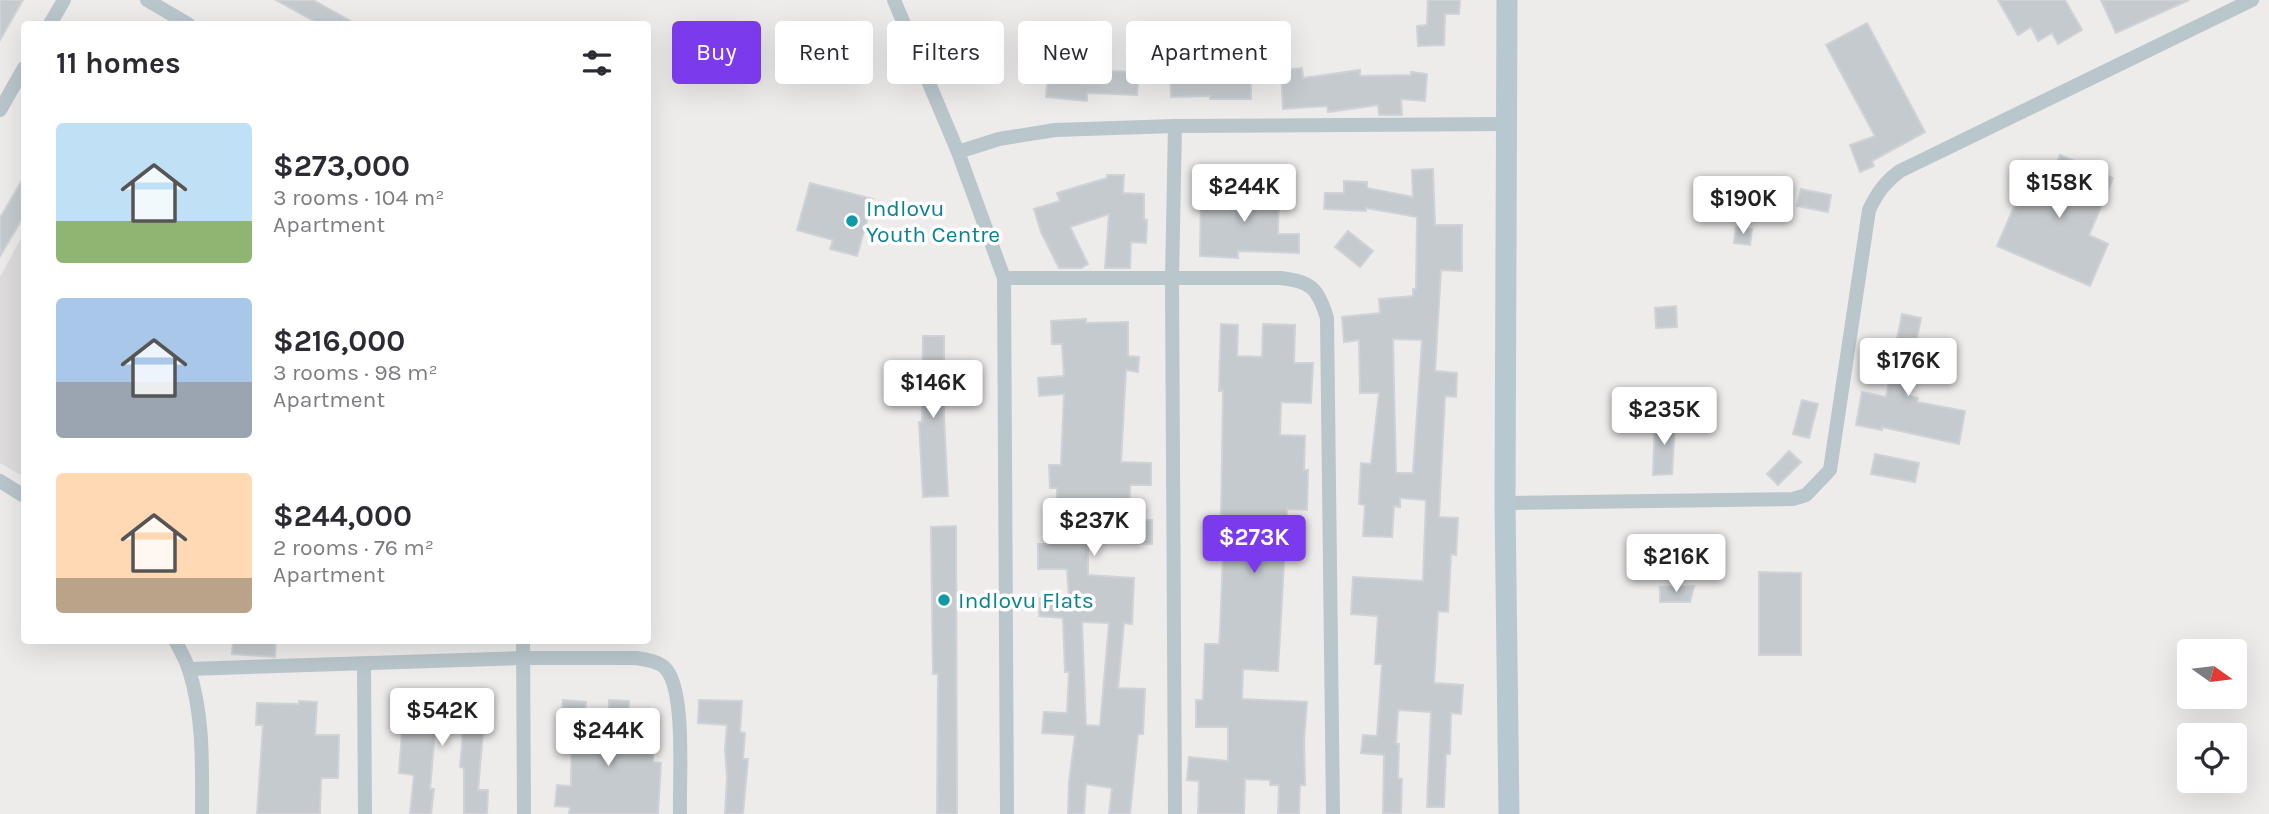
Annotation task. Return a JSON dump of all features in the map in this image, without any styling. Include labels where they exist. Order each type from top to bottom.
[{"type":"street","points":[[52,21],[64,0]]},
{"type":"street","points":[[147,0],[183,21]]},
{"type":"street","points":[[894,0],[958,152],[1004,278],[1007,814]]},
{"type":"street","points":[[1507,0],[1505,503],[1509,814]]},
{"type":"street","points":[[1505,503],[1793,499],[1806,495],[1830,470],[1869,209],[1888,180],[1900,171],[2252,0]]},
{"type":"street","points":[[0,110],[21,73]]},
{"type":"street","points":[[958,152],[1028,133],[1175,126],[1507,124]]},
{"type":"street","points":[[1175,126],[1172,280],[1175,814]]},
{"type":"street","points":[[1004,278],[1280,278],[1301,280],[1313,288],[1322,301],[1327,318],[1333,814]]},
{"type":"street","points":[[0,481],[21,494]]},
{"type":"street","points":[[177,644],[189,669],[198,709],[202,814]]},
{"type":"street","points":[[523,644],[524,814]]},
{"type":"street","points":[[189,669],[523,658],[636,658],[660,664],[668,671],[678,698],[680,814]]},
{"type":"street","points":[[364,664],[365,814]]},
{"type":"shaded area","points":[[21,238],[21,475],[0,463],[0,277]]},
{"type":"building","points":[[0,0],[23,0],[0,40]]},
{"type":"building","points":[[276,0],[313,0],[351,21],[314,21]]},
{"type":"building","points":[[1428,0],[1460,0],[1459,14],[1445,14],[1444,45],[1418,46],[1417,26],[1427,25]]},
{"type":"building","points":[[1998,0],[2065,0],[2082,30],[2058,44],[2052,33],[2038,41],[2031,27],[2018,35]]},
{"type":"building","points":[[2101,0],[2189,0],[2116,33]]},
{"type":"building","points":[[1867,23],[1925,132],[1872,161],[1874,166],[1860,172],[1850,145],[1875,136],[1826,45]]},
{"type":"building","points":[[1302,68],[1303,78],[1360,70],[1360,76],[1411,75],[1411,72],[1427,74],[1425,101],[1401,99],[1402,115],[1379,115],[1378,105],[1328,112],[1327,106],[1283,109],[1282,84],[1291,84],[1291,69]]},
{"type":"building","points":[[1112,71],[1126,72],[1126,84],[1138,84],[1137,95],[1087,93],[1087,101],[1046,97],[1047,84],[1112,84]]},
{"type":"building","points":[[1170,84],[1251,84],[1251,99],[1171,97]]},
{"type":"building","points":[[2060,155],[2113,178],[2089,235],[2108,244],[2090,286],[1997,246],[2030,170],[2050,179]]},
{"type":"building","points":[[1433,169],[1435,225],[1462,225],[1462,271],[1441,270],[1435,371],[1457,373],[1456,397],[1445,396],[1439,517],[1458,518],[1456,555],[1451,554],[1448,612],[1438,611],[1434,683],[1463,685],[1461,714],[1451,713],[1444,807],[1427,807],[1431,712],[1398,710],[1396,744],[1399,744],[1398,778],[1402,779],[1401,814],[1383,813],[1384,755],[1361,753],[1363,735],[1377,736],[1382,664],[1375,664],[1378,616],[1351,614],[1353,577],[1423,581],[1426,500],[1400,498],[1400,507],[1394,506],[1392,537],[1363,536],[1365,505],[1359,504],[1361,463],[1371,464],[1379,393],[1360,393],[1359,340],[1344,342],[1342,317],[1380,313],[1379,299],[1413,296],[1413,289],[1416,289],[1417,217],[1366,208],[1366,211],[1324,209],[1325,193],[1344,193],[1344,181],[1367,182],[1367,188],[1413,197],[1412,170]],"holes":[[[1393,339],[1422,340],[1413,473],[1396,473]]]},
{"type":"building","points":[[1107,175],[1124,175],[1123,193],[1144,194],[1146,243],[1131,242],[1130,268],[1105,268],[1109,214],[1070,227],[1088,264],[1081,268],[1059,268],[1041,232],[1034,209],[1060,201],[1057,193],[1107,178]]},
{"type":"building","points":[[21,182],[21,221],[0,256],[0,218]]},
{"type":"building","name":"Indlovu Youth Centre","points":[[810,183],[873,199],[857,256],[830,249],[833,240],[797,230]]},
{"type":"building","points":[[1256,183],[1279,184],[1278,234],[1299,234],[1299,253],[1238,251],[1238,258],[1200,256],[1201,194],[1256,197]]},
{"type":"building","points":[[1801,189],[1831,195],[1828,212],[1797,206]]},
{"type":"building","points":[[1736,227],[1752,229],[1750,245],[1734,243]]},
{"type":"building","points":[[1348,231],[1373,251],[1360,267],[1335,247]]},
{"type":"building","points":[[1676,306],[1677,327],[1656,328],[1655,308]]},
{"type":"building","points":[[1902,314],[1921,318],[1906,395],[1918,398],[1917,402],[1965,411],[1959,444],[1882,427],[1882,430],[1856,425],[1862,392],[1886,397]]},
{"type":"building","points":[[1086,319],[1086,323],[1128,322],[1128,356],[1139,357],[1138,372],[1126,370],[1121,462],[1151,463],[1151,485],[1130,485],[1129,520],[1152,520],[1152,544],[1088,542],[1088,575],[1134,578],[1132,624],[1124,623],[1118,688],[1145,689],[1143,734],[1138,734],[1130,814],[1109,814],[1112,788],[1086,784],[1084,814],[1068,814],[1075,735],[1042,733],[1044,712],[1067,713],[1069,672],[1065,672],[1063,618],[1039,616],[1040,598],[1069,599],[1067,569],[1038,569],[1038,544],[1048,544],[1046,519],[1057,519],[1057,488],[1050,488],[1049,465],[1061,465],[1064,394],[1039,396],[1038,378],[1064,376],[1062,344],[1052,344],[1051,321]],"holes":[[[1082,622],[1109,623],[1100,726],[1086,725]]]},
{"type":"building","points":[[1221,324],[1238,325],[1237,356],[1262,357],[1263,324],[1295,325],[1294,363],[1313,363],[1311,403],[1281,402],[1280,435],[1305,436],[1304,470],[1308,470],[1307,510],[1287,509],[1278,671],[1243,669],[1242,699],[1307,702],[1305,785],[1300,785],[1299,814],[1278,814],[1279,785],[1270,785],[1270,780],[1245,779],[1244,814],[1198,814],[1199,781],[1187,780],[1189,757],[1228,761],[1228,727],[1196,727],[1196,700],[1203,700],[1205,644],[1219,644],[1220,631],[1223,556],[1214,556],[1215,521],[1221,522]]},
{"type":"building","points":[[923,336],[944,336],[948,496],[923,497],[919,422],[922,422]]},
{"type":"building","points":[[1802,400],[1818,404],[1809,438],[1793,434]]},
{"type":"building","points":[[1710,408],[1711,426],[1682,428],[1681,410]]},
{"type":"building","points":[[1655,420],[1675,421],[1672,474],[1653,475]]},
{"type":"building","points":[[1789,451],[1801,462],[1778,485],[1767,474]]},
{"type":"building","points":[[1875,454],[1919,463],[1915,482],[1871,474]]},
{"type":"building","points":[[956,526],[957,814],[937,814],[938,674],[933,674],[931,527]]},
{"type":"building","points":[[1759,572],[1801,573],[1801,655],[1759,655]]},
{"type":"building","points":[[1694,586],[1690,602],[1660,602],[1660,587]]},
{"type":"building","points":[[233,644],[276,644],[275,657],[232,654]]},
{"type":"building","points":[[563,700],[586,702],[583,734],[609,735],[609,700],[629,701],[631,753],[653,754],[653,762],[661,763],[658,814],[569,814],[570,807],[555,806],[557,785],[571,786],[572,720],[561,719]]},
{"type":"building","points":[[699,700],[742,701],[740,732],[745,733],[743,759],[748,759],[743,814],[725,814],[727,725],[698,723]]},
{"type":"building","points":[[299,701],[317,702],[315,735],[339,735],[338,778],[321,778],[320,814],[257,814],[263,725],[256,725],[257,703],[299,704]]},
{"type":"building","points":[[491,701],[490,721],[484,721],[478,790],[488,790],[487,814],[464,814],[464,768],[460,767],[464,721],[436,721],[430,789],[434,789],[431,814],[410,814],[414,775],[399,773],[403,719],[392,720],[391,702]]},
{"type":"place","name":"Indlovu Youth Centre","points":[[852,221]]},
{"type":"place","name":"Indlovu Flats","points":[[944,600]]}]
